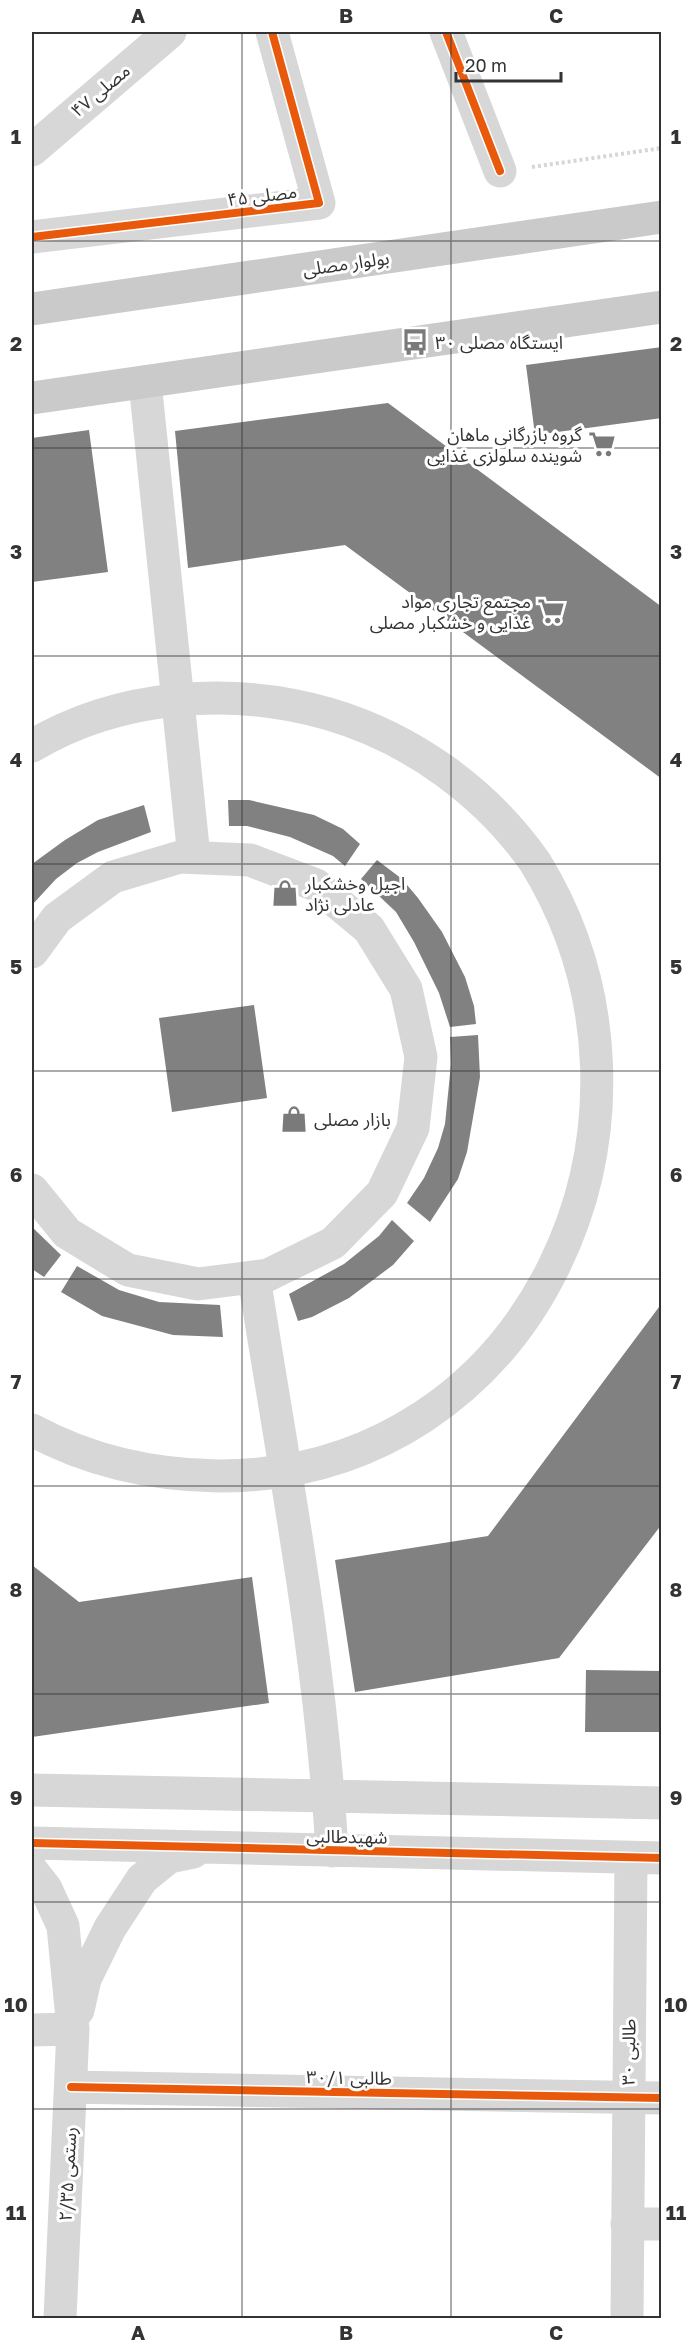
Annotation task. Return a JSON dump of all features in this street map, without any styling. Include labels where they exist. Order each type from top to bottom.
[{"type":"main road","name":"بولوار مصلی","points":[[32,309],[662,217]]},
{"type":"main road","points":[[32,398],[662,306]]},
{"type":"street","name":"مصلی ۴۷","points":[[32,150],[170,32]]},
{"type":"street","name":"مصلی ۴۵","points":[[32,237],[319,203],[272,32]]},
{"type":"street","points":[[446,32],[500,171]]},
{"type":"street","points":[[145,382],[194,857]]},
{"type":"street","points":[[32,746],[90,720],[141,705],[178,700],[247,698],[300,706],[350,720],[399,742],[444,770],[485,803],[521,842],[551,886],[575,933],[589,973],[603,1035],[605,1099],[602,1142],[591,1193],[568,1253],[548,1291],[517,1334],[481,1373],[439,1406],[394,1434],[345,1455],[285,1470],[241,1476],[199,1476],[136,1468],[84,1454],[32,1430]]},
{"type":"street","points":[[32,952],[57,918],[113,877],[180,857],[250,860],[316,885],[369,929],[406,989],[421,1057],[413,1128],[382,1192],[333,1243],[268,1275],[198,1284],[128,1270],[67,1233],[32,1191]]},
{"type":"street","points":[[254,1277],[313,1654],[332,1851]]},
{"type":"street","points":[[32,1790],[662,1803]]},
{"type":"street","name":"شهیدطالبی","points":[[32,1843],[646,1858]]},
{"type":"street","points":[[73,2029],[84,1979],[110,1928],[142,1879],[170,1857],[218,1848]]},
{"type":"street","name":"طالبی ۳۰","points":[[627,2319],[627,2097],[646,1858]]},
{"type":"street","points":[[32,1871],[46,1889],[63,1926],[73,2029]]},
{"type":"street","points":[[32,2030],[73,2029]]},
{"type":"street","name":"رستمی ۲/۳۵","points":[[60,2319],[73,2029]]},
{"type":"street","name":"طالبی ۳۰/۱","points":[[71,2087],[662,2098]]},
{"type":"street","points":[[627,2224],[662,2224]]},
{"type":"path","points":[[500,171],[662,148]]},
{"type":"building","points":[[662,347],[662,418],[535,435],[526,365]]},
{"type":"building","points":[[388,403],[662,607],[662,779],[345,545],[188,568],[175,431]]},
{"type":"building","points":[[89,430],[108,572],[32,582],[32,438]]},
{"type":"building","points":[[228,800],[249,800],[314,815],[343,829],[360,844],[345,866],[333,856],[290,837],[247,826],[229,826]]},
{"type":"building","points":[[144,805],[151,832],[98,852],[77,863],[56,879],[32,905],[32,864],[98,820]]},
{"type":"building","points":[[377,860],[402,879],[442,932],[465,977],[474,1006],[476,1024],[450,1027],[439,993],[414,942],[396,912],[361,879]]},
{"type":"building","points":[[254,1005],[267,1098],[172,1112],[159,1018]]},
{"type":"building","points":[[478,1035],[480,1077],[467,1152],[458,1179],[430,1222],[407,1203],[424,1178],[438,1148],[445,1124],[451,1064],[450,1037]]},
{"type":"building","points":[[392,1220],[414,1241],[393,1265],[349,1298],[312,1317],[298,1321],[289,1294],[344,1264],[379,1236]]},
{"type":"building","points":[[32,1227],[61,1255],[44,1277],[32,1269]]},
{"type":"building","points":[[77,1266],[119,1290],[159,1302],[220,1305],[223,1337],[173,1335],[102,1316],[61,1292]]},
{"type":"building","points":[[662,1303],[662,1524],[559,1658],[355,1692],[335,1560],[488,1536]]},
{"type":"building","points":[[32,1565],[79,1602],[252,1577],[269,1703],[32,1737]]},
{"type":"building","points":[[586,1670],[662,1671],[662,1732],[585,1732]]},
{"type":"cycle path","points":[[32,237],[319,203],[272,32]]},
{"type":"cycle path","points":[[446,32],[500,171]]},
{"type":"cycle path","points":[[32,1843],[662,1858]]},
{"type":"cycle path","points":[[71,2087],[662,2098]]},
{"type":"place","name":"ایستگاه مصلی ۳۰","points":[[415,342]]},
{"type":"place","name":"گروه بازرگانی ماهان شوینده سلولزی غذایی","points":[[602,444]]},
{"type":"place","name":"مجتمع تجاری مواد غذایی و خشکبار مصلی","points":[[551,611]]},
{"type":"place","name":"اجیل وخشکبار عادلی نژاد","points":[[285,893]]},
{"type":"place","name":"بازار مصلى","points":[[294,1119]]}]
